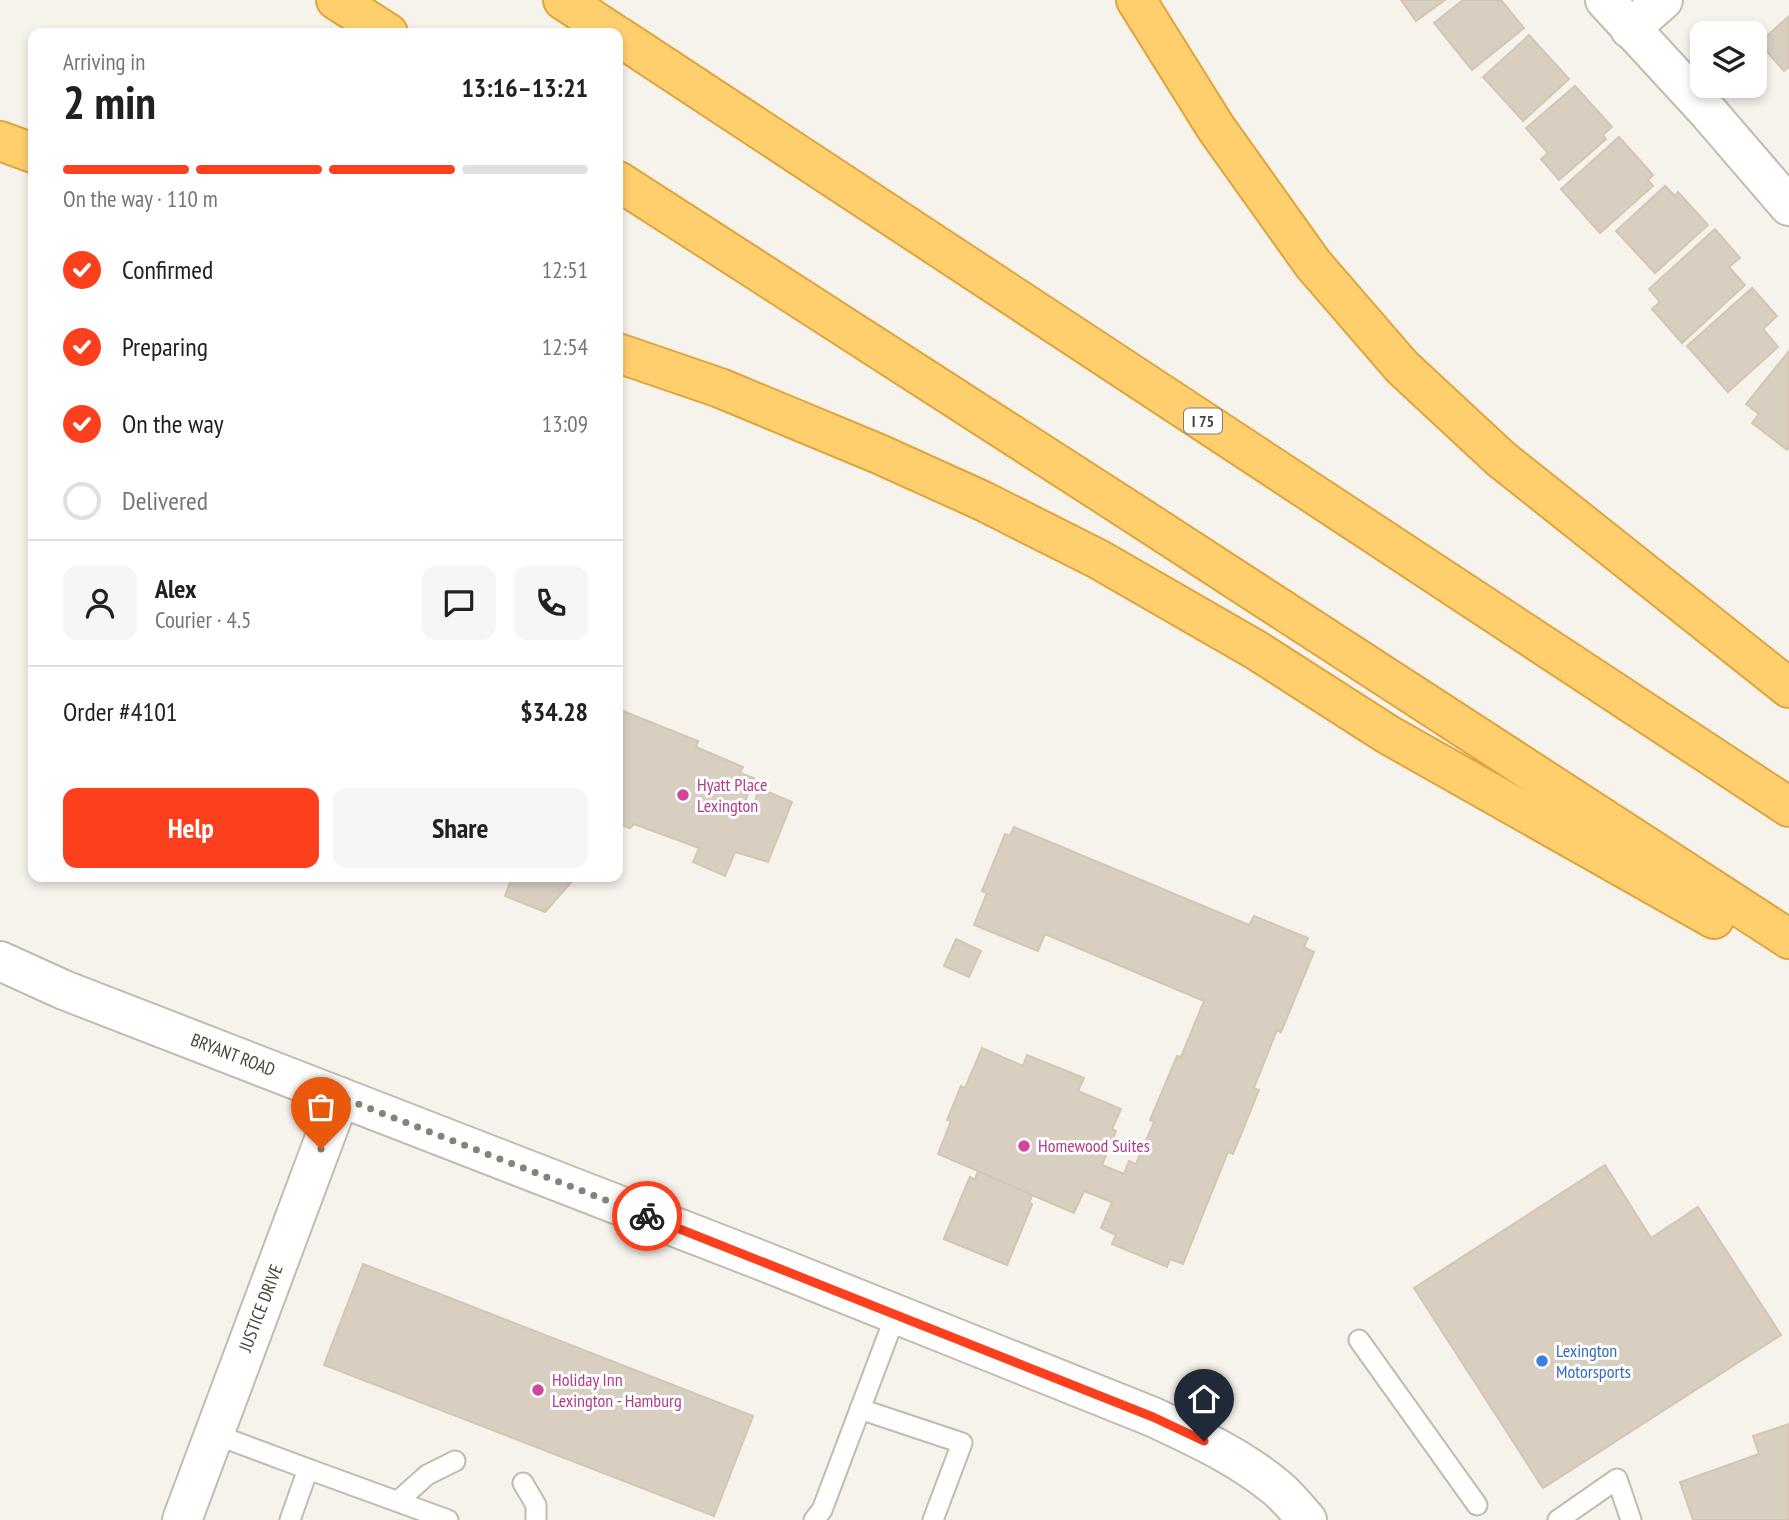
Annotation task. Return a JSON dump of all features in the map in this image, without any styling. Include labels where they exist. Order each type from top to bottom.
[{"type":"highway","points":[[336,0],[379,28]]},
{"type":"highway","points":[[563,0],[605,28]]},
{"type":"highway","points":[[1136,0],[1216,128],[1313,264],[1402,367],[1501,459],[1789,688]]},
{"type":"highway","name":"I 75","points":[[623,39],[1789,807]]},
{"type":"highway","points":[[0,141],[28,151]]},
{"type":"highway","points":[[623,184],[1789,939]]},
{"type":"highway","points":[[623,355],[720,388],[878,454],[984,501],[1098,559],[1256,650],[1387,734],[1789,962]]},
{"type":"street","points":[[1605,0],[1709,113],[1789,206]]},
{"type":"street","points":[[1630,29],[1663,0]]},
{"type":"street","name":"BRYANT ROAD","points":[[0,961],[64,990],[1153,1417],[1204,1441],[1240,1462],[1278,1488],[1307,1520]]},
{"type":"street","name":"JUSTICE DRIVE","points":[[182,1520],[340,1097]]},
{"type":"lane","points":[[814,1520],[822,1510],[896,1314]]},
{"type":"lane","points":[[1359,1340],[1478,1505]]},
{"type":"lane","points":[[860,1409],[962,1443],[933,1520]]},
{"type":"lane","points":[[214,1434],[448,1520]]},
{"type":"lane","points":[[398,1501],[427,1475],[455,1461]]},
{"type":"lane","points":[[290,1520],[308,1469]]},
{"type":"lane","points":[[1558,1520],[1617,1479],[1631,1520]]},
{"type":"lane","points":[[523,1483],[536,1505],[537,1520]]},
{"type":"building","points":[[1401,0],[1445,0],[1416,21]]},
{"type":"building","points":[[1463,0],[1501,0],[1524,28],[1472,70],[1434,23]]},
{"type":"building","points":[[1789,16],[1789,67],[1784,71],[1767,52],[1767,36]]},
{"type":"building","points":[[1529,35],[1569,79],[1523,121],[1483,77]]},
{"type":"building","points":[[1575,86],[1612,127],[1603,135],[1606,139],[1559,180],[1541,159],[1548,153],[1526,128]]},
{"type":"building","points":[[1619,137],[1653,175],[1648,180],[1653,186],[1600,233],[1561,189]]},
{"type":"building","points":[[1665,186],[1675,196],[1678,192],[1708,225],[1655,273],[1616,231]]},
{"type":"building","points":[[1715,229],[1740,258],[1729,267],[1745,285],[1682,343],[1652,309],[1660,302],[1649,289]]},
{"type":"building","points":[[1752,288],[1777,316],[1763,329],[1778,347],[1728,392],[1687,346]]},
{"type":"building","points":[[1789,351],[1787,450],[1752,423],[1759,414],[1746,404]]},
{"type":"building","name":"Hyatt Place Lexington","points":[[623,711],[698,741],[696,747],[743,767],[740,773],[754,778],[744,804],[753,807],[759,788],[792,802],[768,862],[735,852],[725,876],[693,862],[699,848],[634,824],[630,828],[623,826]]},
{"type":"building","points":[[1014,827],[1249,925],[1254,916],[1308,938],[1304,947],[1314,952],[1281,1032],[1277,1030],[1254,1088],[1259,1090],[1233,1154],[1228,1152],[1183,1264],[1170,1259],[1167,1267],[1112,1244],[1116,1235],[1101,1228],[1112,1202],[1084,1191],[1074,1213],[1032,1195],[1029,1203],[1032,1204],[1007,1265],[944,1239],[970,1177],[975,1180],[978,1171],[938,1154],[951,1121],[947,1120],[961,1086],[965,1088],[982,1048],[1023,1066],[1027,1055],[1084,1078],[1078,1091],[1121,1109],[1112,1129],[1116,1131],[1102,1165],[1124,1174],[1129,1161],[1136,1164],[1154,1122],[1150,1120],[1177,1056],[1181,1057],[1204,1001],[1045,934],[1038,951],[974,925],[987,893],[982,891],[1005,834],[1010,836]]},
{"type":"building","points":[[510,882],[572,882],[545,912],[505,896]]},
{"type":"building","points":[[956,939],[981,951],[969,977],[944,966]]},
{"type":"building","points":[[1605,1165],[1651,1238],[1698,1207],[1781,1335],[1543,1488],[1414,1288]]},
{"type":"building","points":[[978,1171],[1032,1195],[1029,1203],[1032,1204],[1007,1265],[944,1239],[970,1177],[975,1180]]},
{"type":"building","name":"Holiday Inn Lexington - Hamburg","points":[[363,1264],[753,1416],[714,1516],[324,1365]]},
{"type":"building","points":[[1789,1424],[1789,1520],[1693,1520],[1680,1482],[1759,1454],[1753,1436]]},
{"type":"way so far","points":[[321,1149],[340,1097],[647,1216]]},
{"type":"place","name":"Hyatt Place Lexington","points":[[683,795]]},
{"type":"place","name":"Homewood Suites","points":[[1024,1146]]},
{"type":"place","name":"Lexington Motorsports","points":[[1542,1361]]},
{"type":"place","name":"Holiday Inn Lexington - Hamburg","points":[[538,1390]]},
{"type":"route","points":[[647,1216],[1153,1417],[1204,1441]]}]
